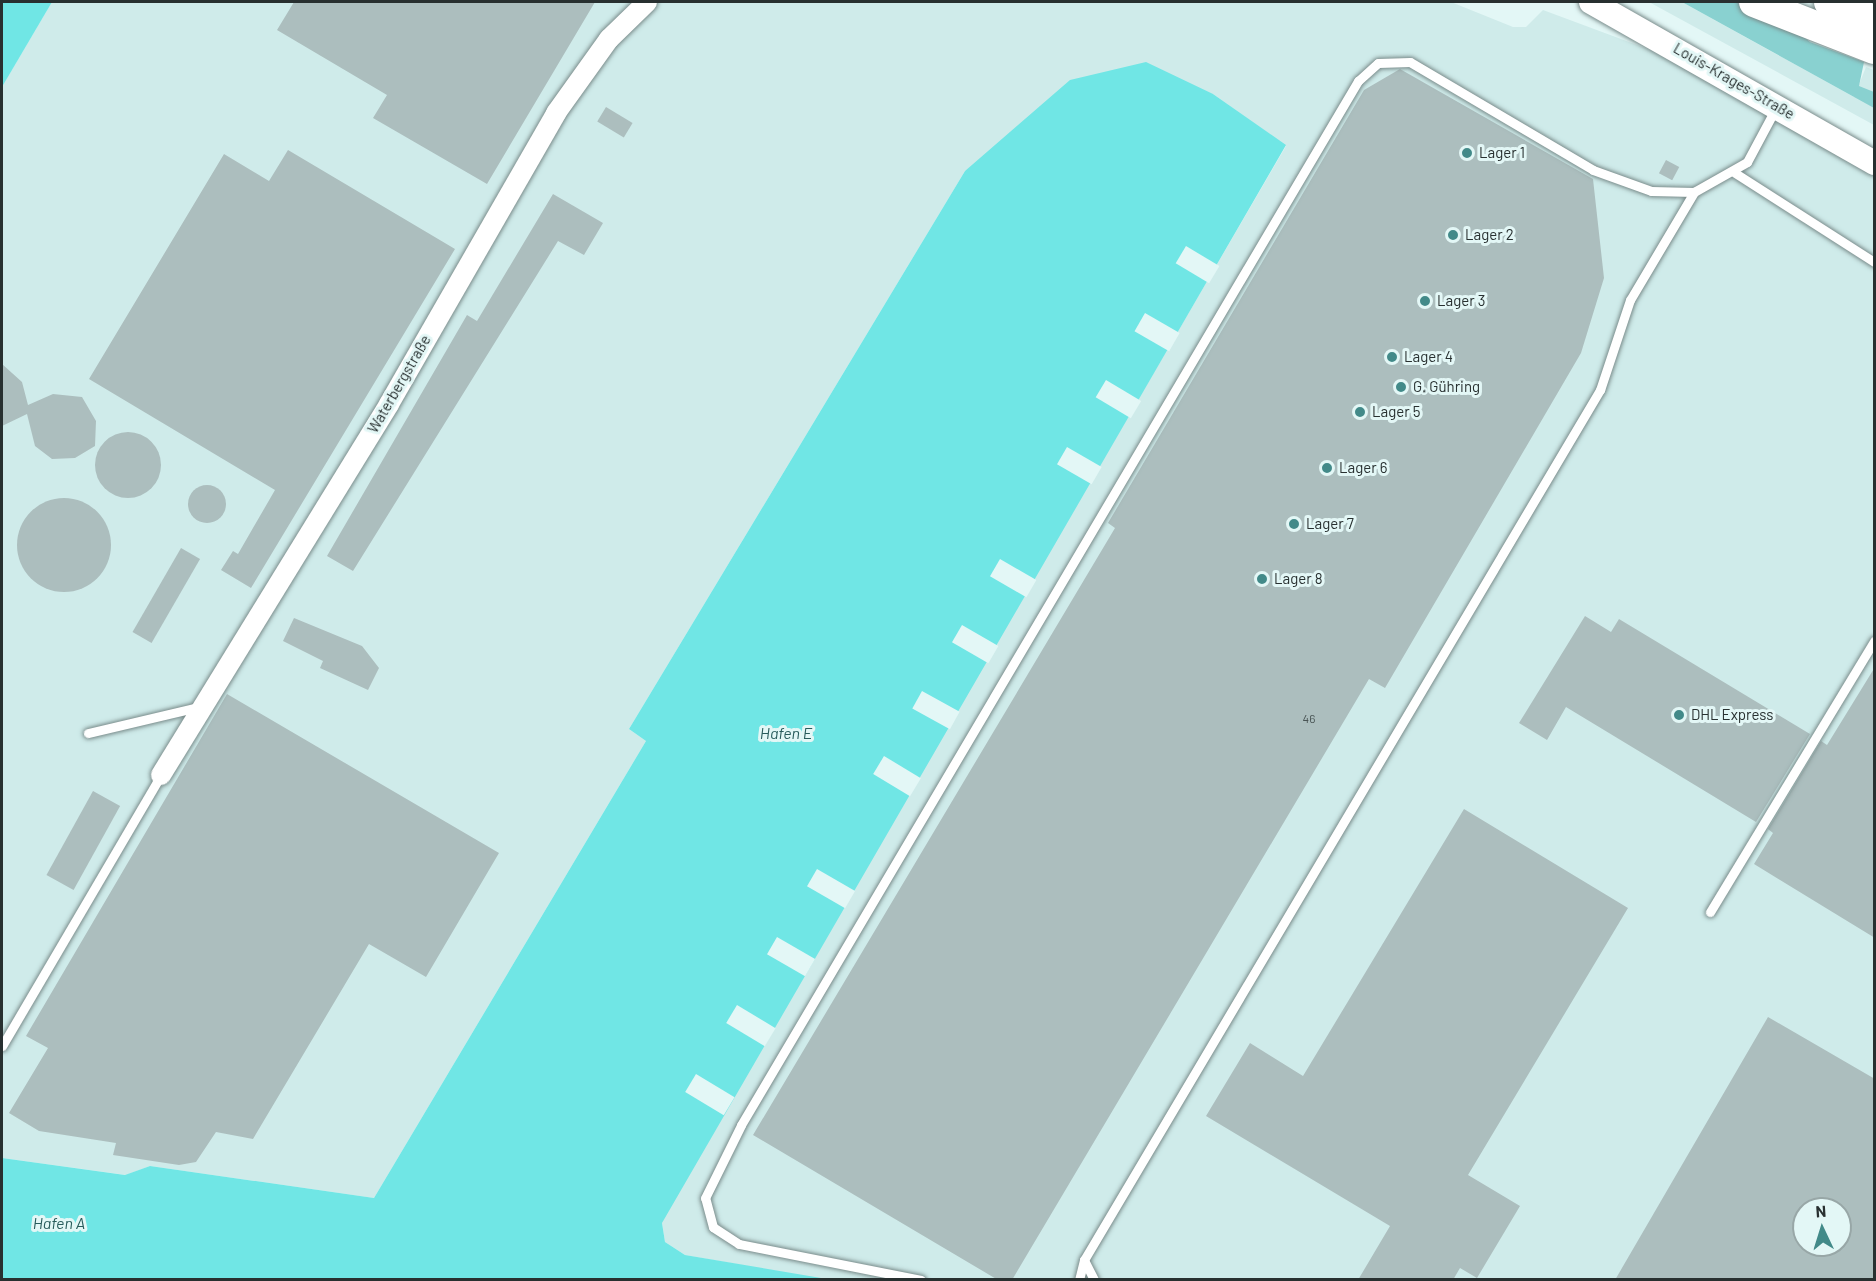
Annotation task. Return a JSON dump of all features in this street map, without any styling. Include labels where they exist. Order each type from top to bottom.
[{"type":"main road","points":[[1754,2],[1875,50]]},
{"type":"main road","points":[[1829,2],[1875,20]]},
{"type":"street","name":"Waterbergstraße","points":[[161,776],[389,404],[556,114],[609,39],[647,2]]},
{"type":"street","name":"Louis-Krages-Straße","points":[[1591,2],[1875,163]]},
{"type":"lane","points":[[921,1280],[738,1244],[713,1227],[705,1198],[741,1125],[1358,81],[1378,63],[1410,62],[1593,170],[1651,190],[1694,192],[1735,173],[1778,106]]},
{"type":"lane","points":[[1735,173],[1875,262]]},
{"type":"lane","points":[[1079,1280],[1084,1260],[1600,390],[1630,300],[1694,192]]},
{"type":"lane","points":[[1710,912],[1875,641]]},
{"type":"lane","points":[[88,733],[204,706]]},
{"type":"lane","points":[[2,1046],[161,776]]},
{"type":"lane","points":[[1084,1260],[1094,1280]]},
{"type":"shaded area","points":[[52,2],[1451,2],[1513,27],[1526,27],[1543,10],[1707,71],[1874,169],[1874,1279],[827,1280],[685,1255],[665,1242],[662,1223],[668,1206],[1286,146],[1213,94],[965,171],[629,729],[646,741],[374,1198],[150,1166],[126,1175],[2,1158],[2,87]]},
{"type":"shaded area","points":[[1649,2],[1682,2],[1854,97],[1866,67],[1874,70],[1874,125]]},
{"type":"shaded area","points":[[1682,2],[1735,2],[1790,24],[1810,42],[1864,62],[1859,86],[1874,92],[1874,108]]},
{"type":"water","points":[[2,2],[52,2],[2,87]]},
{"type":"water","name":"Hafen E","points":[[1146,62],[1213,94],[1286,145],[662,1223],[665,1242],[685,1255],[827,1279],[2,1280],[2,1158],[125,1175],[150,1166],[374,1198],[646,741],[629,729],[965,171],[1070,80]]},
{"type":"pier","points":[[1186,246],[1219,266],[1209,283],[1176,263]]},
{"type":"pier","points":[[1145,313],[1180,333],[1169,351],[1134,331]]},
{"type":"pier","points":[[1106,380],[1141,401],[1131,418],[1096,397]]},
{"type":"pier","points":[[1067,447],[1102,467],[1092,484],[1057,464]]},
{"type":"pier","points":[[1000,559],[1036,580],[1026,597],[990,576]]},
{"type":"pier","points":[[962,625],[998,646],[988,663],[952,642]]},
{"type":"pier","points":[[922,691],[960,712],[950,729],[912,708]]},
{"type":"pier","points":[[884,756],[921,778],[910,796],[873,774]]},
{"type":"pier","points":[[817,869],[855,891],[845,908],[807,886]]},
{"type":"pier","points":[[777,937],[815,959],[805,976],[767,954]]},
{"type":"pier","points":[[737,1005],[776,1028],[765,1046],[726,1023]]},
{"type":"pier","points":[[696,1074],[735,1097],[724,1115],[685,1092]]},
{"type":"building","points":[[294,2],[595,2],[487,184],[373,118],[387,95],[277,30]]},
{"type":"building","points":[[1400,69],[1593,179],[1604,278],[1581,353],[1385,688],[1369,679],[1012,1280],[998,1280],[753,1135],[1115,528],[1108,523],[1364,90]]},
{"type":"building","points":[[606,107],[633,123],[624,138],[597,122]]},
{"type":"building","points":[[288,150],[455,249],[251,588],[221,570],[233,551],[238,554],[275,490],[89,379],[224,154],[269,181]]},
{"type":"building","points":[[1666,160],[1679,167],[1672,180],[1659,173]]},
{"type":"building","points":[[553,194],[603,223],[584,255],[558,241],[353,571],[327,556],[467,315],[477,321]]},
{"type":"building","points":[[2,364],[22,382],[28,405],[53,394],[82,397],[96,421],[95,446],[75,458],[52,459],[35,446],[27,414],[2,426]]},
{"type":"building","points":[[122,432],[134,432],[146,437],[156,447],[161,465],[159,478],[146,493],[134,498],[122,498],[110,493],[100,483],[95,471],[95,459],[100,447],[110,437]]},
{"type":"building","points":[[207,485],[221,490],[226,504],[221,518],[207,523],[193,518],[188,504],[193,490]]},
{"type":"building","points":[[64,498],[82,502],[97,512],[107,527],[111,545],[107,563],[97,578],[82,588],[64,592],[46,588],[31,578],[21,563],[17,545],[21,527],[31,512],[46,502]]},
{"type":"building","points":[[181,548],[200,559],[152,643],[132,632]]},
{"type":"building","name":"DHL Express","points":[[1585,616],[1611,632],[1619,619],[1810,734],[1756,822],[1566,707],[1547,740],[1519,723]]},
{"type":"building","points":[[294,618],[362,646],[379,668],[368,690],[320,668],[323,661],[283,641]]},
{"type":"building","points":[[1875,667],[1875,938],[1754,864],[1773,833],[1768,829],[1821,741],[1827,745]]},
{"type":"building","points":[[227,694],[499,853],[426,977],[369,944],[253,1139],[216,1132],[196,1162],[179,1165],[113,1155],[116,1143],[39,1131],[9,1113],[48,1048],[26,1036]]},
{"type":"building","points":[[93,791],[120,806],[74,890],[46,875]]},
{"type":"building","points":[[1464,809],[1628,908],[1468,1175],[1520,1206],[1477,1278],[1460,1268],[1453,1280],[1358,1280],[1390,1226],[1206,1116],[1250,1043],[1303,1076]]},
{"type":"building","points":[[1768,1017],[1875,1079],[1875,1280],[1615,1280]]},
{"type":"place","name":"Lager 1","points":[[1467,153]]},
{"type":"place","name":"Lager 2","points":[[1453,235]]},
{"type":"place","name":"Lager 3","points":[[1425,301]]},
{"type":"place","name":"Lager 4","points":[[1392,357]]},
{"type":"place","name":"G. Gühring","points":[[1401,387]]},
{"type":"place","name":"Lager 5","points":[[1360,412]]},
{"type":"place","name":"Lager 6","points":[[1327,468]]},
{"type":"place","name":"Lager 7","points":[[1294,524]]},
{"type":"place","name":"Lager 8","points":[[1262,579]]},
{"type":"place","name":"DHL Express","points":[[1679,715]]},
{"type":"water label","name":"Hafen A","points":[[59,1223]]}]
